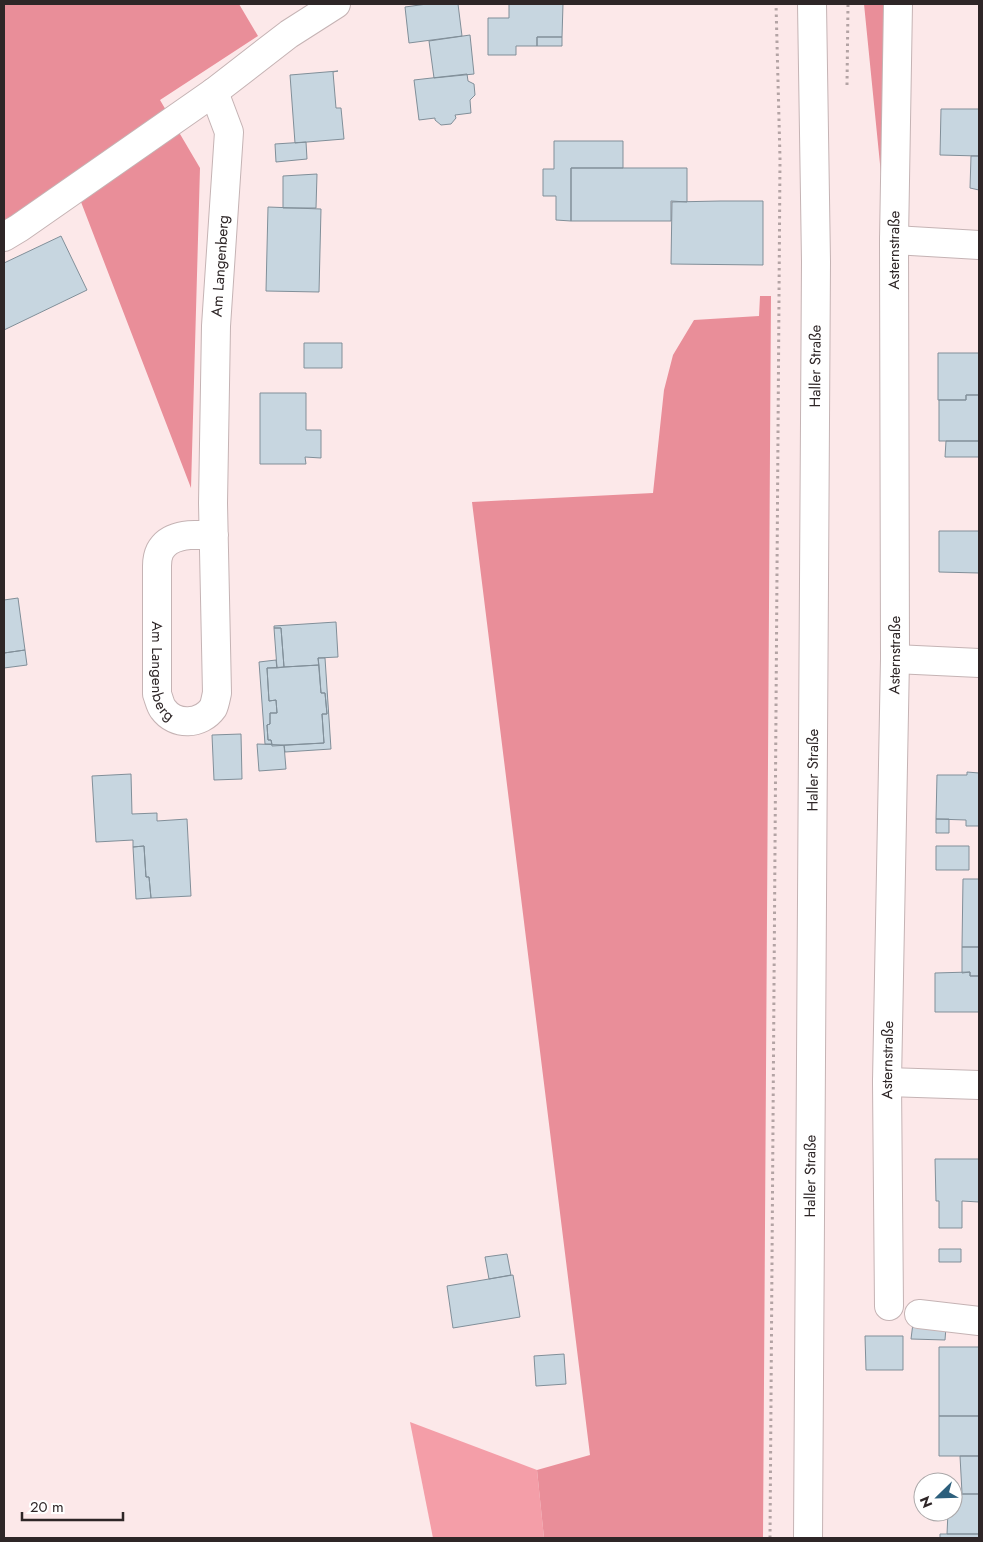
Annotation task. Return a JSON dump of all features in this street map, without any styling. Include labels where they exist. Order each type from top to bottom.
[{"type":"street","points":[[4,237],[214,92],[290,34],[336,4]]},
{"type":"street","name":"Haller Straße","points":[[808,1538],[816,272],[812,4]]},
{"type":"street","name":"Asternstraße","points":[[888,1306],[887,1082],[895,659],[894,240],[898,4]]},
{"type":"street","name":"Am Langenberg","points":[[214,92],[229,132],[216,326],[214,535],[217,693],[213,707],[202,718],[188,722],[173,719],[162,709],[157,694],[156,566],[160,551],[170,540],[185,535],[214,535]]},
{"type":"street","points":[[894,240],[979,245]]},
{"type":"street","points":[[895,659],[979,663]]},
{"type":"street","points":[[887,1082],[979,1085]]},
{"type":"street","points":[[919,1314],[979,1321]]},
{"type":"path","points":[[770,1538],[780,159],[776,4]]},
{"type":"shaded area","points":[[4,4],[239,4],[258,36],[160,100],[200,168],[191,488],[71,176],[14,217],[4,222]]},
{"type":"shaded area","points":[[864,4],[885,4],[881,174]]},
{"type":"shaded area","points":[[760,296],[771,296],[763,1538],[544,1538],[537,1470],[590,1455],[472,502],[653,493],[664,390],[673,355],[694,320],[759,316]]},
{"type":"shaded area","points":[[410,1422],[537,1470],[544,1538],[433,1538]]},
{"type":"building","points":[[427,4],[458,4],[462,36],[409,43],[405,7]]},
{"type":"building","points":[[509,4],[563,4],[562,37],[537,37],[537,46],[516,46],[516,55],[488,55],[488,18],[509,18]]},
{"type":"building","points":[[470,35],[474,74],[434,78],[429,41]]},
{"type":"building","points":[[537,37],[562,37],[562,46],[537,46]]},
{"type":"building","points":[[338,71],[333,72],[336,108],[341,108],[344,139],[295,143],[290,75]]},
{"type":"building","points":[[467,74],[468,81],[474,84],[475,95],[470,100],[471,113],[455,115],[456,118],[451,124],[441,125],[435,118],[419,120],[414,80]]},
{"type":"building","points":[[941,109],[979,109],[979,156],[940,155]]},
{"type":"building","points":[[554,141],[623,141],[623,168],[571,168],[571,221],[556,220],[556,196],[543,196],[543,169],[554,169]]},
{"type":"building","points":[[306,142],[307,159],[276,162],[275,144]]},
{"type":"building","points":[[971,156],[979,156],[979,190],[970,188]]},
{"type":"building","points":[[571,168],[687,168],[687,202],[671,201],[671,221],[571,221]]},
{"type":"building","points":[[317,174],[316,208],[283,208],[283,176]]},
{"type":"building","points":[[763,201],[763,265],[671,264],[672,202]]},
{"type":"building","points":[[268,207],[321,209],[319,292],[266,291]]},
{"type":"building","points":[[61,236],[87,290],[4,330],[4,263]]},
{"type":"building","points":[[304,343],[342,343],[342,368],[304,368]]},
{"type":"building","points":[[938,353],[979,353],[979,395],[966,395],[966,400],[938,400]]},
{"type":"building","points":[[260,393],[306,393],[306,430],[321,430],[321,458],[305,457],[306,464],[260,464]]},
{"type":"building","points":[[966,395],[979,395],[979,441],[939,441],[939,400],[966,400]]},
{"type":"building","points":[[946,441],[979,441],[979,457],[945,457]]},
{"type":"building","points":[[939,531],[979,531],[979,573],[939,572]]},
{"type":"building","points":[[18,598],[25,650],[4,653],[4,600]]},
{"type":"building","points":[[336,622],[338,657],[318,658],[319,665],[284,667],[281,628],[274,628],[274,626]]},
{"type":"building","points":[[274,628],[281,628],[284,667],[277,668]]},
{"type":"building","points":[[25,650],[27,665],[4,668],[4,653]]},
{"type":"building","points":[[318,658],[325,658],[331,749],[285,752],[284,745],[324,743],[322,714],[327,714],[325,693],[321,693]]},
{"type":"building","points":[[276,660],[277,668],[267,668],[269,701],[276,700],[277,713],[270,713],[270,724],[267,725],[268,740],[271,740],[272,744],[265,744],[259,662]]},
{"type":"building","points":[[319,665],[321,693],[325,693],[327,714],[322,714],[324,743],[272,746],[271,740],[268,740],[267,725],[270,724],[270,713],[277,713],[276,700],[269,701],[267,668]]},
{"type":"building","points":[[241,734],[242,779],[214,780],[212,735]]},
{"type":"building","points":[[257,744],[284,745],[286,769],[259,771]]},
{"type":"building","points":[[967,772],[979,773],[979,826],[966,826],[966,820],[936,819],[937,775],[967,775]]},
{"type":"building","points":[[131,774],[132,814],[157,813],[157,821],[187,819],[191,896],[151,898],[149,877],[146,877],[144,846],[133,847],[133,840],[96,842],[92,776]]},
{"type":"building","points":[[936,819],[949,819],[949,833],[936,833]]},
{"type":"building","points":[[144,846],[146,877],[149,877],[151,898],[136,899],[133,847]]},
{"type":"building","points":[[936,846],[969,846],[969,870],[936,870]]},
{"type":"building","points":[[963,879],[979,879],[979,947],[962,947]]},
{"type":"building","points":[[962,947],[979,947],[979,976],[970,976],[970,972],[962,973]]},
{"type":"building","points":[[970,972],[970,976],[979,976],[979,1012],[935,1012],[935,973]]},
{"type":"building","points":[[935,1159],[979,1159],[979,1202],[962,1201],[962,1228],[939,1228],[939,1201],[936,1201]]},
{"type":"building","points":[[939,1249],[961,1249],[961,1262],[939,1262]]},
{"type":"building","points":[[507,1254],[511,1275],[489,1279],[485,1257]]},
{"type":"building","points":[[513,1275],[520,1317],[453,1328],[447,1286]]},
{"type":"building","points":[[913,1323],[946,1327],[945,1340],[911,1339]]},
{"type":"building","points":[[865,1336],[903,1336],[903,1370],[866,1370]]},
{"type":"building","points":[[939,1347],[979,1347],[979,1416],[939,1416]]},
{"type":"building","points":[[564,1354],[566,1384],[536,1386],[534,1356]]},
{"type":"building","points":[[939,1416],[979,1416],[979,1456],[939,1456]]},
{"type":"building","points":[[960,1456],[979,1456],[979,1494],[963,1494],[963,1472],[961,1472]]},
{"type":"building","points":[[963,1494],[979,1494],[979,1534],[947,1534],[948,1522],[963,1522]]},
{"type":"building","points":[[940,1534],[979,1534],[979,1538],[940,1538]]}]
